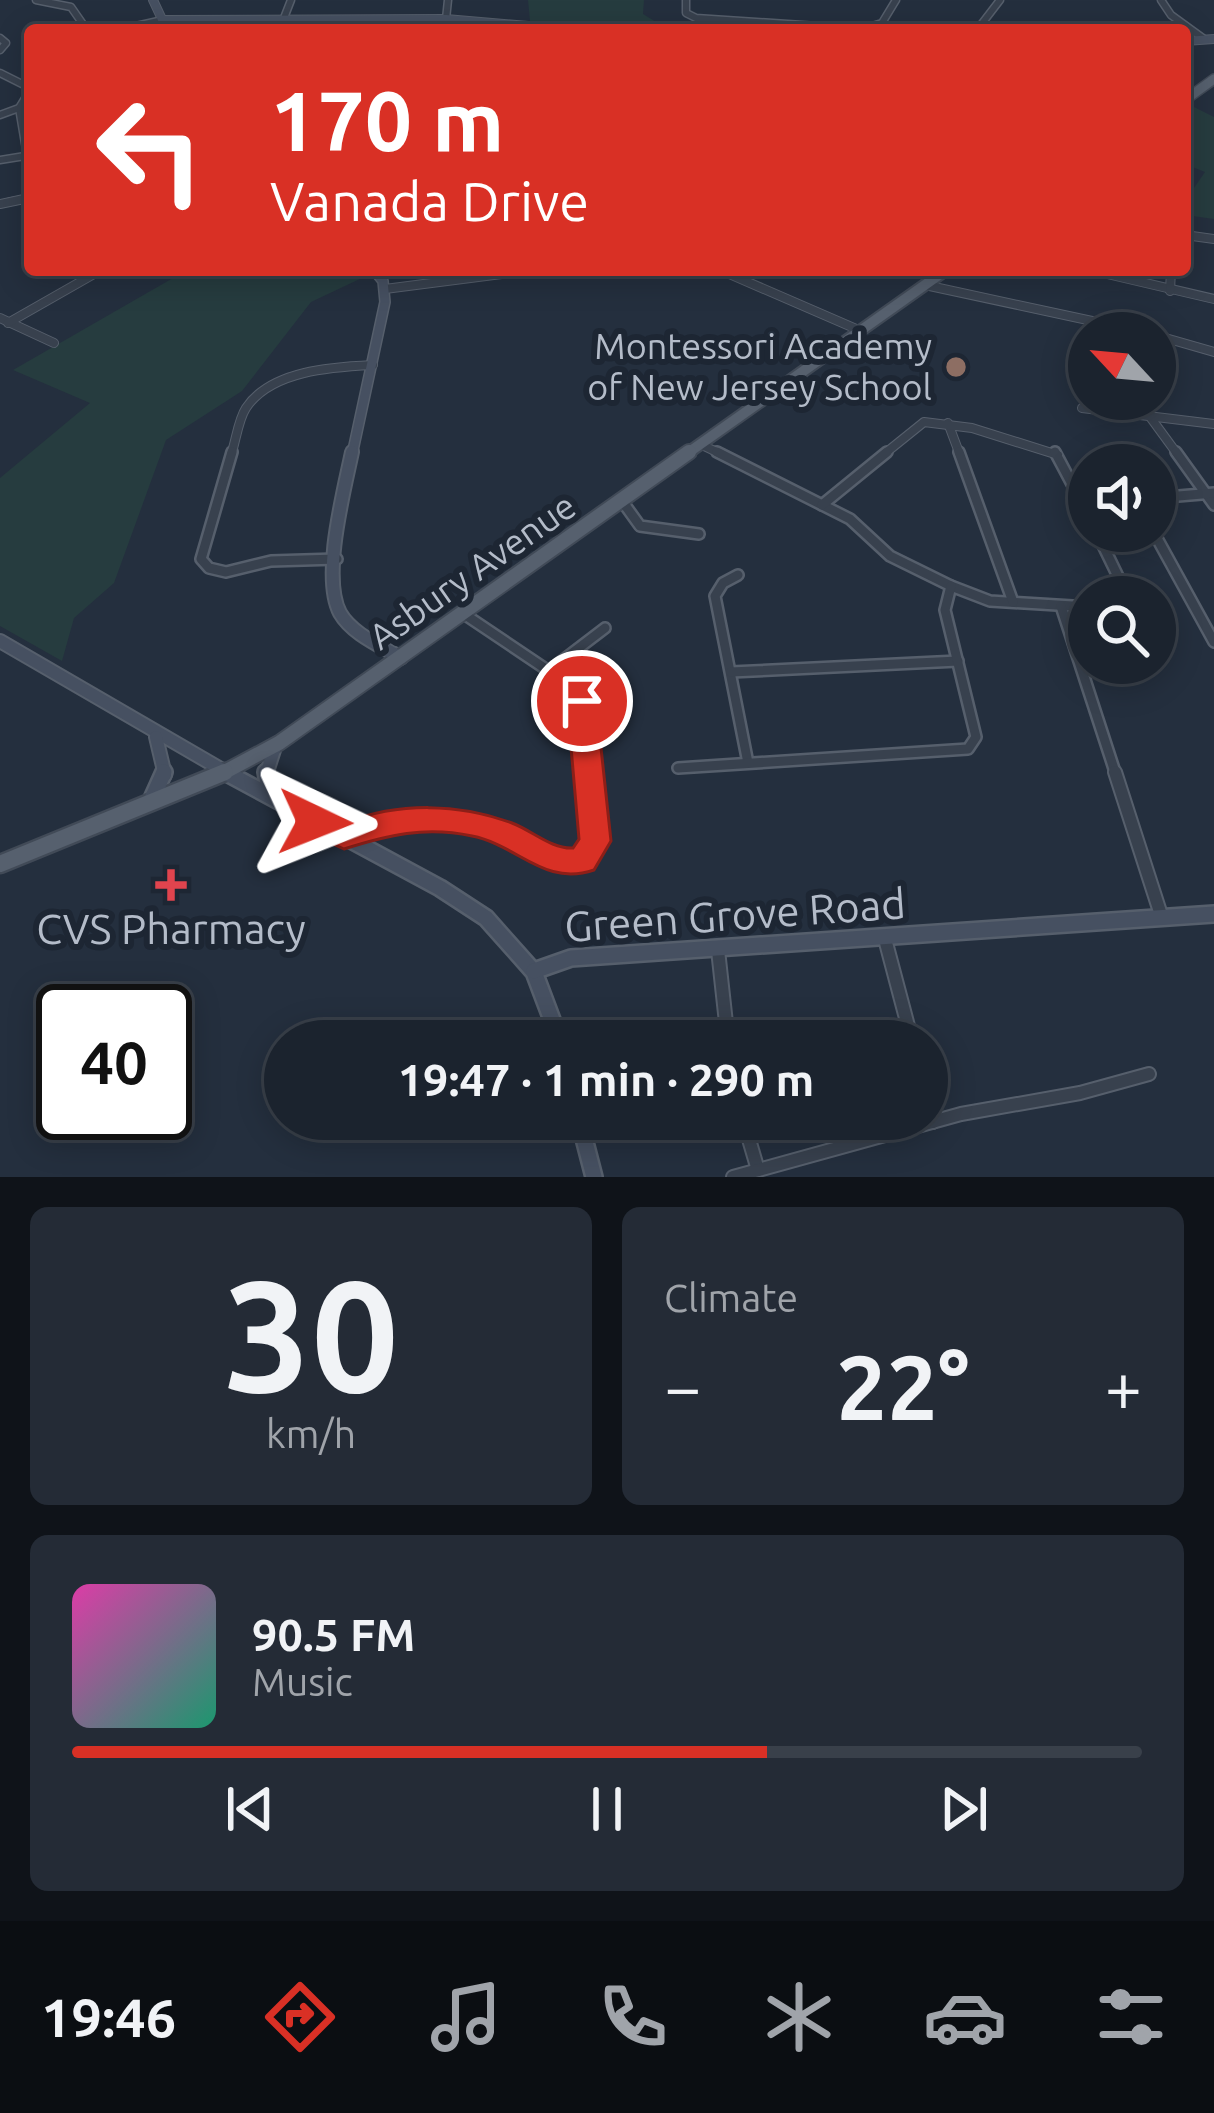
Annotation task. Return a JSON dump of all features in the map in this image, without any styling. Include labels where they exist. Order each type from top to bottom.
[{"type":"main road","name":"Asbury Avenue","points":[[0,864],[145,809],[276,744],[938,276]]},
{"type":"street","points":[[35,0],[71,8],[85,24]]},
{"type":"street","points":[[284,18],[291,0]]},
{"type":"street","points":[[446,20],[448,0]]},
{"type":"street","points":[[686,0],[686,14],[696,18],[747,24]]},
{"type":"street","points":[[877,24],[896,0]]},
{"type":"street","points":[[982,24],[1000,0]]},
{"type":"street","points":[[1161,0],[1171,15],[1185,24]]},
{"type":"street","points":[[244,18],[246,24]]},
{"type":"street","points":[[176,24],[244,18],[482,24]]},
{"type":"street","points":[[0,38],[6,44],[0,50]]},
{"type":"street","points":[[0,115],[19,108],[24,99]]},
{"type":"street","points":[[19,108],[24,119]]},
{"type":"street","points":[[4,320],[89,276]]},
{"type":"street","points":[[377,276],[385,290],[337,559],[339,611],[401,658]]},
{"type":"street","points":[[385,290],[488,276]]},
{"type":"street","points":[[734,276],[861,331]]},
{"type":"street","points":[[1113,276],[1214,299]]},
{"type":"street","points":[[1170,291],[1171,276]]},
{"type":"street","points":[[925,285],[1068,317]]},
{"type":"street","points":[[4,320],[54,343]]},
{"type":"street","points":[[1176,341],[1214,352]]},
{"type":"street","points":[[337,559],[271,561],[226,572],[209,568],[201,559],[245,409],[260,393],[301,374],[373,365]]},
{"type":"street","points":[[1154,420],[1214,505]]},
{"type":"street","points":[[1173,420],[1214,424]]},
{"type":"street","points":[[822,505],[913,426],[948,422],[1057,453],[1068,471]]},
{"type":"street","points":[[948,422],[1013,602]]},
{"type":"street","points":[[702,445],[856,524],[900,562],[951,586],[991,601],[1068,606]]},
{"type":"street","points":[[1176,496],[1210,494]]},
{"type":"street","points":[[622,501],[640,526],[699,534]]},
{"type":"street","points":[[1165,552],[1214,642]]},
{"type":"street","points":[[738,575],[723,583],[715,596],[748,763]]},
{"type":"street","points":[[678,768],[947,752],[973,745],[976,737],[945,605],[951,586]]},
{"type":"street","points":[[1060,605],[1162,918]]},
{"type":"street","points":[[344,837],[375,822],[446,819],[505,833],[557,862],[573,863],[588,856],[595,841],[582,701],[573,685],[464,614]]},
{"type":"street","points":[[550,670],[605,628]]},
{"type":"street","name":"Green Grove Road","points":[[0,641],[155,736],[270,793],[477,912],[509,939],[534,971],[571,958],[1214,914]]},
{"type":"street","points":[[731,672],[958,661]]},
{"type":"street","points":[[145,809],[165,776],[155,736]]},
{"type":"street","points":[[270,793],[265,769],[276,744]]},
{"type":"street","points":[[885,939],[906,1020]]},
{"type":"street","points":[[718,950],[726,1020]]},
{"type":"street","points":[[534,971],[552,1020]]},
{"type":"street","points":[[948,1119],[1149,1074]]},
{"type":"street","points":[[585,1140],[594,1177]]},
{"type":"street","points":[[749,1140],[758,1171]]},
{"type":"street","points":[[733,1177],[869,1140]]},
{"type":"green space","points":[[528,0],[644,0],[643,14],[659,24],[576,24],[530,21]]},
{"type":"green space","points":[[1191,109],[1214,117],[1214,219],[1191,216],[1191,192],[1205,172],[1191,166]]},
{"type":"green space","points":[[177,276],[364,277],[311,302],[242,391],[166,440],[114,583],[74,618],[62,661],[0,626],[0,478],[90,403],[13,370]]},
{"type":"place","name":"Montessori Academy of New Jersey School","points":[[956,367]]},
{"type":"place","name":"CVS Pharmacy","points":[[171,885]]},
{"type":"route","points":[[315,822],[344,837],[386,820],[446,819],[505,833],[557,862],[582,861],[595,841],[582,701]]}]
